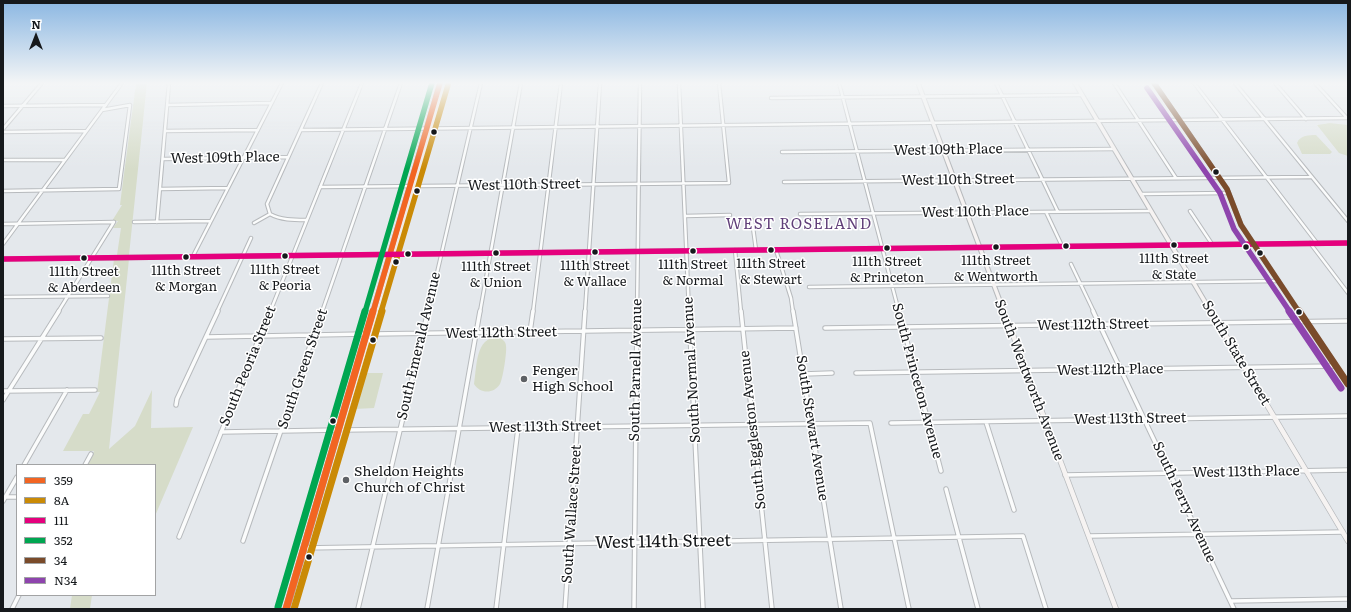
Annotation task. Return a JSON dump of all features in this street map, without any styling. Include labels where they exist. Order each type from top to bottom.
[{"type":"main road","points":[[429,128],[433,112]]},
{"type":"main road","points":[[286,609],[341,430],[434,112]]},
{"type":"main road","name":"South Wentworth Avenue","points":[[928,112],[1116,609]]},
{"type":"main road","name":"South State Street","points":[[1092,112],[1347,539]]},
{"type":"main road","points":[[1174,112],[1229,193],[1241,225],[1348,384]]},
{"type":"main road","points":[[3,259],[1348,243]]},
{"type":"main road","points":[[293,609],[341,430]]},
{"type":"street","points":[[3,129],[17,112]]},
{"type":"street","points":[[3,244],[101,112]]},
{"type":"street","points":[[3,191],[120,190],[129,112]]},
{"type":"street","points":[[157,222],[166,112]]},
{"type":"street","points":[[193,256],[267,112]]},
{"type":"street","points":[[270,214],[268,201],[309,112]]},
{"type":"street","name":"South Peoria Street","points":[[179,537],[350,112]]},
{"type":"street","name":"South Green Street","points":[[244,541],[391,112]]},
{"type":"street","name":"South Emerald Avenue","points":[[358,609],[475,112]]},
{"type":"street","points":[[427,609],[516,112]]},
{"type":"street","points":[[530,332],[557,112]]},
{"type":"street","name":"South Wallace Street","points":[[565,609],[599,112]]},
{"type":"street","name":"South Parnell Avenue","points":[[634,609],[639,112]]},
{"type":"street","name":"South Normal Avenue","points":[[680,112],[703,609]]},
{"type":"street","points":[[722,112],[723,125]]},
{"type":"street","name":"South Princeton Avenue","points":[[847,112],[941,471]]},
{"type":"street","points":[[1010,112],[1058,212]]},
{"type":"street","points":[[1132,112],[1176,178]]},
{"type":"street","points":[[1216,112],[1317,243]]},
{"type":"street","points":[[1258,112],[1348,221]]},
{"type":"street","points":[[1300,112],[1306,118]]},
{"type":"street","points":[[301,130],[1348,118]]},
{"type":"street","name":"West 110th Street","points":[[320,187],[728,183],[723,125]]},
{"type":"street","points":[[165,131],[258,130]]},
{"type":"street","points":[[3,132],[86,131]]},
{"type":"street","name":"West 109th Place","points":[[782,152],[1114,149]]},
{"type":"street","name":"West 109th Place","points":[[163,159],[288,157]]},
{"type":"street","points":[[3,160],[66,160]]},
{"type":"street","name":"West 110th Street","points":[[784,182],[1312,177]]},
{"type":"street","points":[[160,189],[228,188]]},
{"type":"street","points":[[1141,194],[1229,193]]},
{"type":"street","name":"West 110th Place","points":[[800,214],[1151,211]]},
{"type":"street","points":[[1190,211],[1212,244]]},
{"type":"street","points":[[1046,212],[1062,246]]},
{"type":"street","points":[[270,214],[282,219],[306,220]]},
{"type":"street","points":[[254,223],[270,214]]},
{"type":"street","points":[[685,216],[730,215]]},
{"type":"street","points":[[752,220],[756,250]]},
{"type":"street","points":[[134,222],[211,221]]},
{"type":"street","points":[[3,224],[114,222],[3,400]]},
{"type":"street","points":[[176,405],[177,399],[251,238]]},
{"type":"street","points":[[1310,243],[1348,293]]},
{"type":"street","name":"South Eggleston Avenue","points":[[735,250],[772,609]]},
{"type":"street","name":"South Stewart Avenue","points":[[776,250],[790,292],[841,609]]},
{"type":"street","name":"South Perry Avenue","points":[[1071,264],[1234,609]]},
{"type":"street","points":[[810,287],[1279,282]]},
{"type":"street","points":[[3,297],[108,296]]},
{"type":"street","name":"West 112th Street","points":[[825,328],[1348,322]]},
{"type":"street","name":"West 112th Street","points":[[206,337],[796,328]]},
{"type":"street","points":[[3,339],[101,338]]},
{"type":"street","name":"West 112th Place","points":[[856,373],[1336,366]]},
{"type":"street","points":[[804,374],[832,374]]},
{"type":"street","points":[[25,464],[67,390]]},
{"type":"street","points":[[3,391],[95,390]]},
{"type":"street","name":"West 113th Street","points":[[891,423],[1348,416]]},
{"type":"street","points":[[986,422],[1014,510]]},
{"type":"street","name":"West 113th Street","points":[[221,432],[870,423],[894,539]]},
{"type":"street","points":[[496,609],[518,428]]},
{"type":"street","points":[[86,464],[91,454]]},
{"type":"street","name":"West 113th Place","points":[[1065,475],[1348,470]]},
{"type":"street","points":[[4,499],[16,479]]},
{"type":"street","points":[[946,489],[978,609]]},
{"type":"street","points":[[4,499],[16,497]]},
{"type":"street","points":[[1088,536],[1343,532]]},
{"type":"street","name":"West 114th Street","points":[[304,548],[1023,536],[1046,609]]},
{"type":"street","points":[[894,539],[909,609]]},
{"type":"street","points":[[12,609],[18,596]]},
{"type":"street","points":[[1231,601],[1348,599]]},
{"type":"green space","points":[[132,112],[144,112],[129,255],[117,255],[121,228],[113,228],[118,221],[112,221],[122,205],[120,205]]},
{"type":"green space","points":[[1330,123],[1348,125],[1348,156],[1339,153],[1317,125]]},
{"type":"green space","points":[[1316,135],[1332,152],[1330,154],[1302,154],[1297,143],[1298,140],[1305,136]]},
{"type":"green space","points":[[114,259],[129,259],[109,449],[135,426],[152,390],[151,428],[193,427],[156,514],[156,464],[88,464],[94,451],[63,451],[83,414],[89,414],[100,392],[97,392]]},
{"type":"green space","points":[[498,337],[505,341],[506,344],[501,381],[494,390],[487,392],[480,390],[474,384],[478,354],[485,342],[490,338]]},
{"type":"green space","points":[[365,373],[383,373],[374,408],[355,409]]},
{"type":"green space","points":[[72,596],[92,596],[90,609],[70,609]]},
{"type":"transit line","name":"352","points":[[278,607],[424,112]]},
{"type":"transit line","name":"359","points":[[286,609],[432,112]]},
{"type":"transit line","name":"8A","points":[[294,609],[440,112]]},
{"type":"transit line","name":"N34","points":[[1163,112],[1220,193],[1234,229],[1341,388]]},
{"type":"transit line","name":"34","points":[[1174,112],[1227,189],[1241,225],[1348,384]]},
{"type":"transit line","name":"111","points":[[3,259],[1348,243]]},
{"type":"place","name":"111th Street & State","points":[[1174,245]]},
{"type":"place","name":"111th Street & Wentworth","points":[[996,247]]},
{"type":"place","name":"111th Street & Princeton","points":[[887,248]]},
{"type":"place","name":"111th Street & Stewart","points":[[771,250]]},
{"type":"place","name":"111th Street & Normal","points":[[693,251]]},
{"type":"place","name":"111th Street & Wallace","points":[[595,252]]},
{"type":"place","name":"111th Street & Union","points":[[496,253]]},
{"type":"place","name":"111th Street & Peoria","points":[[285,256]]},
{"type":"place","name":"111th Street & Morgan","points":[[186,257]]},
{"type":"place","name":"111th Street & Aberdeen","points":[[84,258]]},
{"type":"place","name":"Fenger High School","points":[[524,379]]},
{"type":"place","name":"Sheldon Heights Church of Christ","points":[[346,480]]},
{"type":"district","name":"WEST ROSELAND","points":[[799,225]]}]
